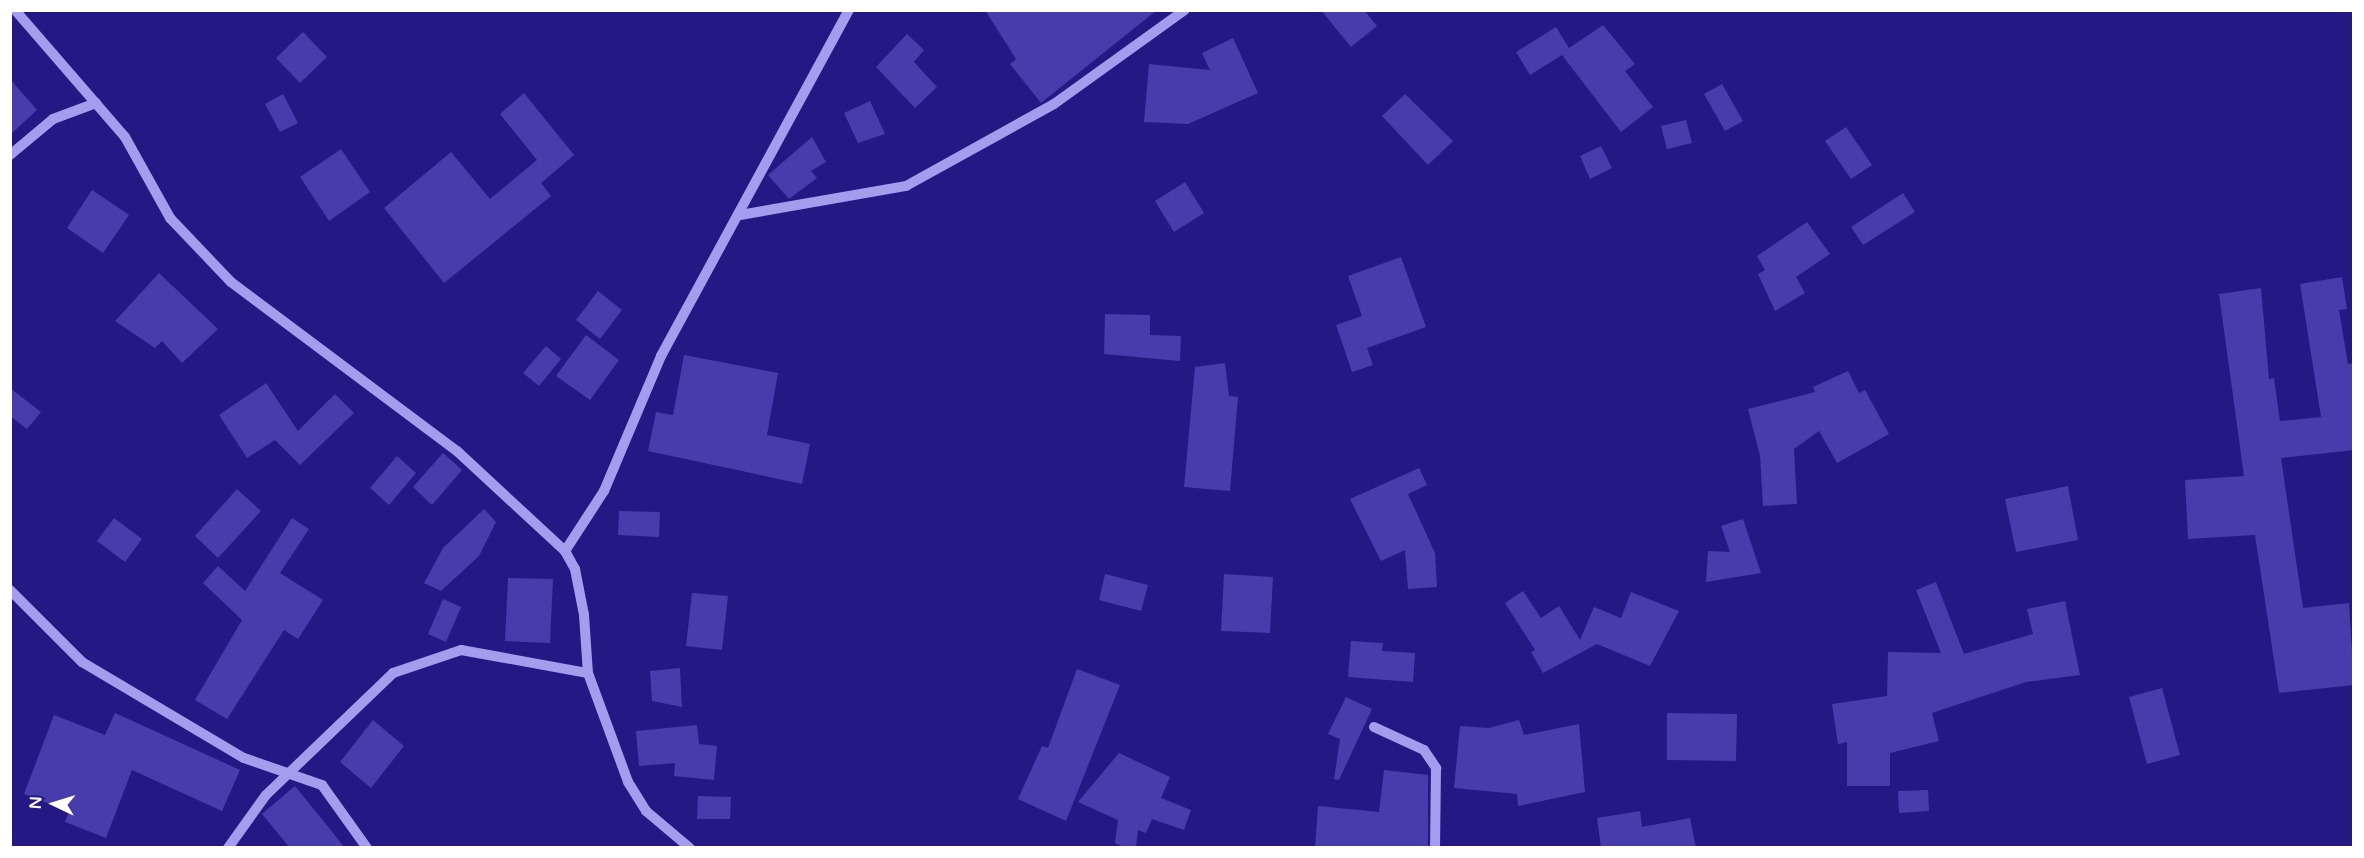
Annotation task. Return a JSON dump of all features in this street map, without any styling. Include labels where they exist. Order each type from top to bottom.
[{"type":"street","points":[[15,10],[125,137],[170,218],[231,282],[457,451],[565,551],[575,568],[584,615],[588,673],[628,782],[646,811],[690,848]]},
{"type":"street","points":[[565,551],[604,491],[661,356],[740,215],[849,10]]},
{"type":"street","points":[[740,215],[906,186],[1054,104],[1185,10]]},
{"type":"street","points":[[10,155],[53,119],[96,103]]},
{"type":"street","points":[[10,590],[82,662],[244,758],[322,785],[368,848]]},
{"type":"street","points":[[228,848],[266,795],[291,776],[331,729],[393,673],[461,650],[588,673]]},
{"type":"street","points":[[1374,727],[1424,750],[1436,768],[1435,848]]},
{"type":"building","points":[[985,10],[1157,10],[1041,103],[1010,64],[1016,59]]},
{"type":"building","points":[[1321,10],[1364,10],[1377,26],[1351,47]]},
{"type":"building","points":[[1603,25],[1635,64],[1625,71],[1653,107],[1621,132],[1562,55],[1530,75],[1516,52],[1556,27],[1569,48]]},
{"type":"building","points":[[303,32],[327,57],[300,83],[276,58]]},
{"type":"building","points":[[907,34],[924,50],[914,62],[937,87],[915,108],[876,67]]},
{"type":"building","points":[[1233,38],[1258,93],[1188,124],[1144,122],[1149,64],[1210,70],[1202,53]]},
{"type":"building","points":[[10,79],[37,110],[10,135]]},
{"type":"building","points":[[1722,84],[1743,121],[1725,131],[1704,94]]},
{"type":"building","points":[[524,93],[574,155],[541,183],[551,196],[444,283],[384,208],[451,152],[490,199],[537,160],[500,114]]},
{"type":"building","points":[[283,94],[298,123],[280,132],[265,104]]},
{"type":"building","points":[[1405,94],[1453,141],[1428,165],[1382,116]]},
{"type":"building","points":[[870,101],[885,134],[858,143],[844,113]]},
{"type":"building","points":[[1686,120],[1692,143],[1667,149],[1661,126]]},
{"type":"building","points":[[1846,127],[1872,165],[1851,179],[1825,141]]},
{"type":"building","points":[[812,137],[826,162],[811,171],[817,178],[789,199],[768,175]]},
{"type":"building","points":[[1601,146],[1612,168],[1590,179],[1580,156]]},
{"type":"building","points":[[341,149],[370,192],[329,221],[300,177]]},
{"type":"building","points":[[1185,182],[1204,213],[1174,232],[1155,201]]},
{"type":"building","points":[[92,190],[129,215],[103,253],[67,228]]},
{"type":"building","points":[[1903,193],[1915,212],[1863,245],[1851,227]]},
{"type":"building","points":[[1807,222],[1830,254],[1796,277],[1805,293],[1775,311],[1758,274],[1765,270],[1757,256]]},
{"type":"building","points":[[1401,257],[1426,327],[1367,348],[1373,365],[1352,372],[1336,325],[1362,316],[1348,276]]},
{"type":"building","points":[[159,273],[218,329],[182,363],[162,341],[155,348],[115,321]]},
{"type":"building","points":[[2342,277],[2347,309],[2339,310],[2348,364],[2354,363],[2354,450],[2281,458],[2303,608],[2349,603],[2354,685],[2279,693],[2255,535],[2188,539],[2185,480],[2244,476],[2219,294],[2261,288],[2269,379],[2274,378],[2280,421],[2321,417],[2300,284]]},
{"type":"building","points":[[598,291],[622,310],[600,339],[576,320]]},
{"type":"building","points":[[1105,314],[1150,315],[1150,335],[1181,336],[1180,361],[1104,354]]},
{"type":"building","points":[[586,335],[619,360],[590,400],[556,376]]},
{"type":"building","points":[[546,346],[561,359],[539,386],[523,373]]},
{"type":"building","points":[[684,355],[778,373],[767,435],[810,444],[802,484],[648,451],[656,412],[673,415]]},
{"type":"building","points":[[1225,363],[1229,396],[1238,397],[1230,491],[1184,487],[1195,367]]},
{"type":"building","points":[[1848,371],[1859,393],[1865,390],[1889,434],[1837,463],[1819,431],[1794,449],[1797,504],[1763,506],[1760,456],[1748,409],[1815,392],[1813,387]]},
{"type":"building","points":[[266,383],[298,431],[335,394],[354,413],[300,465],[275,440],[247,458],[219,415]]},
{"type":"building","points":[[10,388],[41,412],[27,429],[10,416]]},
{"type":"building","points":[[443,453],[462,470],[432,505],[413,487]]},
{"type":"building","points":[[397,456],[416,473],[389,505],[370,488]]},
{"type":"building","points":[[1419,468],[1427,485],[1408,494],[1435,553],[1437,587],[1408,589],[1405,550],[1381,561],[1350,499]]},
{"type":"building","points":[[2068,486],[2078,540],[2016,552],[2005,499]]},
{"type":"building","points":[[237,489],[261,511],[218,558],[195,536]]},
{"type":"building","points":[[484,509],[496,522],[479,556],[441,591],[424,583],[443,548]]},
{"type":"building","points":[[619,511],[660,512],[659,537],[618,535]]},
{"type":"building","points":[[114,518],[142,539],[125,562],[97,541]]},
{"type":"building","points":[[292,518],[309,529],[280,573],[323,600],[298,639],[284,630],[227,719],[195,700],[242,620],[203,583],[218,566],[245,591]]},
{"type":"building","points":[[1743,519],[1761,573],[1706,582],[1708,551],[1730,552],[1721,526]]},
{"type":"building","points":[[1105,574],[1148,585],[1141,611],[1099,600]]},
{"type":"building","points":[[1224,574],[1273,577],[1270,633],[1221,631]]},
{"type":"building","points":[[508,578],[553,579],[550,643],[505,641]]},
{"type":"building","points":[[1936,582],[1964,654],[2033,634],[2027,609],[2065,601],[2080,675],[2026,682],[1932,713],[1939,741],[1890,753],[1890,786],[1847,786],[1847,742],[1838,744],[1832,704],[1887,696],[1888,652],[1941,653],[1916,590]]},
{"type":"building","points":[[1523,591],[1541,618],[1559,606],[1580,640],[1594,607],[1621,618],[1631,592],[1679,611],[1650,666],[1597,644],[1543,673],[1531,652],[1535,650],[1505,603]]},
{"type":"building","points":[[692,593],[728,596],[722,650],[686,646]]},
{"type":"building","points":[[443,599],[461,607],[446,642],[428,634]]},
{"type":"building","points":[[1351,641],[1383,643],[1382,651],[1415,653],[1413,682],[1348,677]]},
{"type":"building","points":[[680,668],[682,707],[652,701],[650,671]]},
{"type":"building","points":[[1077,669],[1120,685],[1066,821],[1018,799],[1042,746],[1048,748]]},
{"type":"building","points":[[2162,688],[2180,755],[2147,764],[2129,697]]},
{"type":"building","points":[[1346,697],[1372,709],[1339,780],[1334,779],[1340,739],[1328,734]]},
{"type":"building","points":[[115,713],[240,770],[222,811],[132,770],[106,838],[65,822],[69,811],[24,794],[54,715],[105,735]]},
{"type":"building","points":[[1667,713],[1737,714],[1736,761],[1667,760]]},
{"type":"building","points":[[373,720],[404,746],[371,788],[340,762]]},
{"type":"building","points":[[1519,720],[1524,735],[1579,724],[1585,792],[1518,806],[1517,794],[1454,788],[1460,726],[1489,728]]},
{"type":"building","points":[[697,725],[699,744],[717,746],[714,780],[674,776],[675,763],[639,766],[636,731]]},
{"type":"building","points":[[1119,753],[1170,777],[1161,798],[1191,810],[1184,830],[1152,819],[1146,833],[1138,830],[1136,848],[1125,848],[1115,843],[1118,820],[1078,802]]},
{"type":"building","points":[[1384,770],[1428,775],[1428,847],[1315,848],[1318,806],[1379,812]]},
{"type":"building","points":[[295,786],[345,848],[290,848],[262,814]]},
{"type":"building","points":[[1928,790],[1929,811],[1899,813],[1898,791]]},
{"type":"building","points":[[698,796],[731,797],[730,819],[697,819]]},
{"type":"building","points":[[1640,811],[1642,827],[1690,818],[1696,848],[1601,848],[1597,818]]}]
